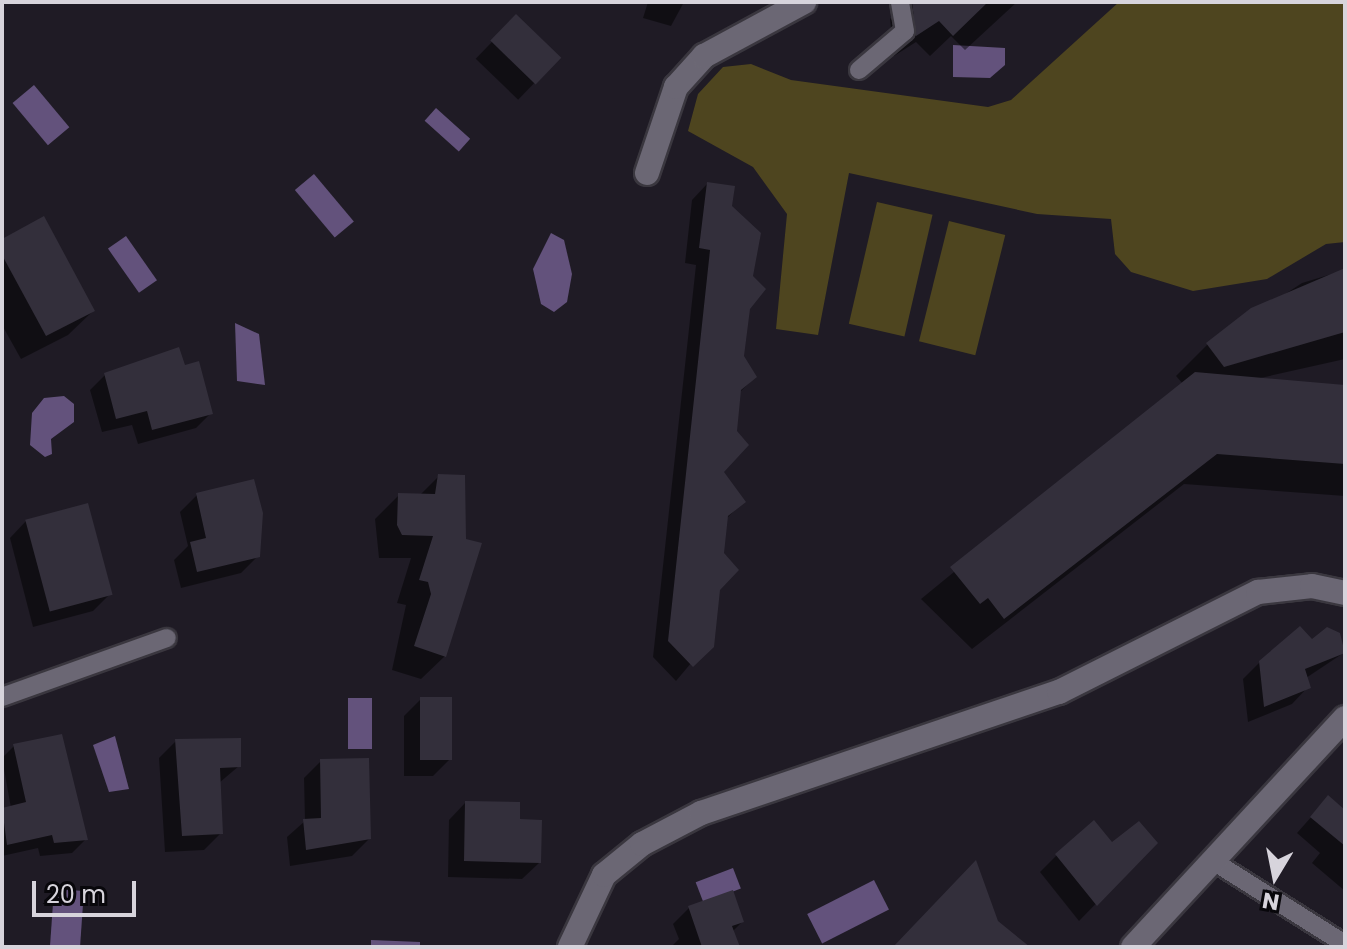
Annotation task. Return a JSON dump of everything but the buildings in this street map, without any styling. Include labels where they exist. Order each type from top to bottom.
[{"type":"street","points":[[647,173],[676,87],[704,56],[804,2]]},
{"type":"street","points":[[570,947],[604,875],[642,844],[701,813],[1059,692],[1258,592],[1312,586],[1345,593]]},
{"type":"street","points":[[1133,947],[1345,718]]},
{"type":"lane","points":[[859,70],[905,31],[900,2]]},
{"type":"lane","points":[[2,697],[167,638]]},
{"type":"lane","points":[[1213,861],[1345,944]]},
{"type":"shaded area","points":[[1119,2],[1345,2],[1345,242],[1326,244],[1267,279],[1193,291],[1131,272],[1115,254],[1111,219],[1037,214],[849,173],[818,335],[776,329],[787,214],[753,167],[688,131],[698,94],[723,67],[751,64],[791,80],[988,107],[1011,100]]},
{"type":"shaded area","points":[[953,45],[1005,48],[1005,65],[990,78],[953,77]]},
{"type":"shaded area","points":[[34,85],[69,127],[48,145],[13,103]]},
{"type":"shaded area","points":[[436,108],[470,139],[459,151],[425,121]]},
{"type":"shaded area","points":[[314,174],[354,221],[335,238],[295,190]]},
{"type":"shaded area","points":[[877,202],[933,215],[904,337],[849,324]]},
{"type":"shaded area","points":[[949,221],[1005,235],[975,355],[919,341]]},
{"type":"shaded area","points":[[551,233],[564,240],[572,274],[567,302],[554,312],[541,304],[533,269]]},
{"type":"shaded area","points":[[126,236],[157,280],[139,293],[108,249]]},
{"type":"shaded area","points":[[235,323],[259,334],[265,385],[237,381]]},
{"type":"shaded area","points":[[64,396],[74,404],[74,422],[51,439],[52,454],[45,457],[30,445],[32,413],[44,398]]},
{"type":"shaded area","points":[[348,698],[372,698],[372,749],[348,749]]},
{"type":"shaded area","points":[[115,736],[129,789],[109,792],[93,745]]},
{"type":"shaded area","points":[[733,868],[741,889],[704,903],[696,882]]},
{"type":"shaded area","points":[[874,880],[889,909],[822,943],[807,914]]},
{"type":"shaded area","points":[[54,889],[84,891],[80,947],[50,947]]},
{"type":"shaded area","points":[[371,940],[420,942],[420,947],[371,947]]}]
